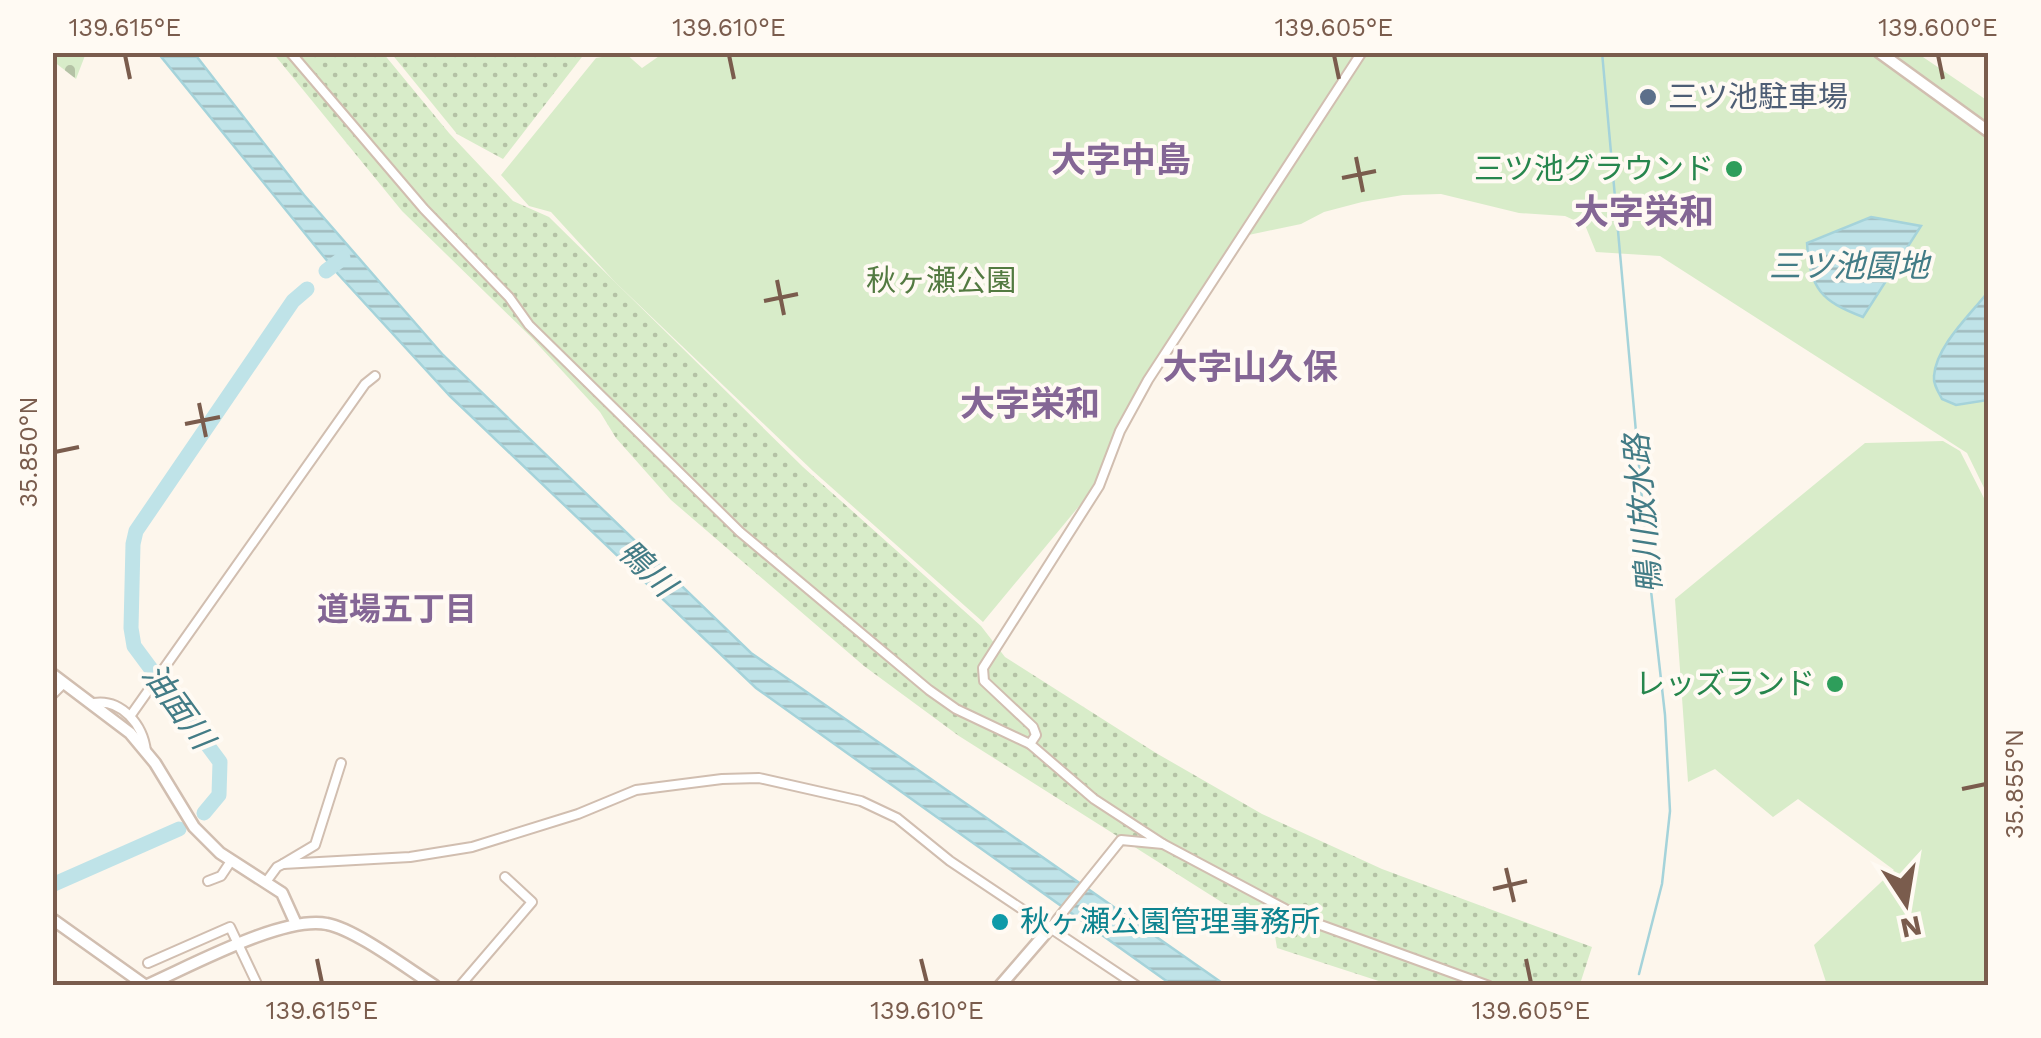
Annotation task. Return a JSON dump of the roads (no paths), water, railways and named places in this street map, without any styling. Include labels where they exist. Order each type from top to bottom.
[{"type":"street","points":[[290,52],[529,325],[740,532],[929,690],[956,709],[1030,744],[1103,806],[1163,844],[1304,919],[1489,986]]},
{"type":"street","points":[[1030,744],[1036,735],[1033,727],[984,681],[983,668],[1099,486],[1120,431],[1148,380],[1362,52]]},
{"type":"street","points":[[1878,52],[1988,131]]},
{"type":"street","points":[[131,715],[342,416],[375,376]]},
{"type":"street","points":[[52,674],[130,733],[146,751],[194,827],[231,861],[286,898],[296,924]]},
{"type":"street","points":[[52,695],[64,683]]},
{"type":"street","points":[[94,703],[104,702],[131,715],[146,751]]},
{"type":"street","points":[[266,882],[276,867],[315,845],[341,763]]},
{"type":"street","points":[[283,864],[393,859],[472,847],[567,818],[636,790],[759,778],[861,801],[896,818],[950,860],[1136,986]]},
{"type":"street","points":[[1000,986],[1126,838],[1163,844]]},
{"type":"street","points":[[208,882],[220,876],[231,861]]},
{"type":"street","points":[[460,986],[532,902],[505,877]]},
{"type":"street","points":[[52,919],[146,985],[296,924],[328,924],[434,986]]},
{"type":"street","points":[[148,962],[230,927],[258,986]]},
{"type":"water","name":"鴨川","points":[[158,53],[194,53],[304,195],[443,355],[751,653],[1225,985],[1172,985],[756,688],[450,396],[338,274]]},
{"type":"water","name":"三ツ池園地","points":[[1871,217],[1921,226],[1863,317],[1837,305],[1820,291],[1811,272],[1807,243]]},
{"type":"water","name":"三ツ池園地","points":[[1988,292],[1988,400],[1956,405],[1942,399],[1937,390],[1936,365],[1955,331]]},
{"type":"waterway","name":"鴨川放水路","points":[[1602,52],[1665,715],[1670,811],[1662,884],[1639,974]]},
{"type":"waterway","name":"油面川","points":[[326,271],[343,258]]},
{"type":"waterway","name":"油面川","points":[[204,813],[219,795],[220,762],[134,646],[133,544],[136,531],[293,301],[307,289]]},
{"type":"waterway","name":"油面川","points":[[52,885],[179,829]]},
{"type":"place","name":"三ツ池駐車場","points":[[1648,97]]},
{"type":"place","name":"三ツ池グラウンド","points":[[1734,169]]},
{"type":"place","name":"レッズランド","points":[[1835,684]]},
{"type":"place","name":"秋ヶ瀬公園管理事務所","points":[[1000,922]]},
{"type":"district","name":"大字中島","points":[[1121,160]]},
{"type":"district","name":"大字栄和","points":[[1644,212]]},
{"type":"district","name":"大字山久保","points":[[1250,367]]},
{"type":"district","name":"大字栄和","points":[[1030,404]]},
{"type":"district","name":"道場五丁目","points":[[397,609]]},
{"type":"park label","name":"秋ヶ瀬公園","points":[[941,281]]}]
